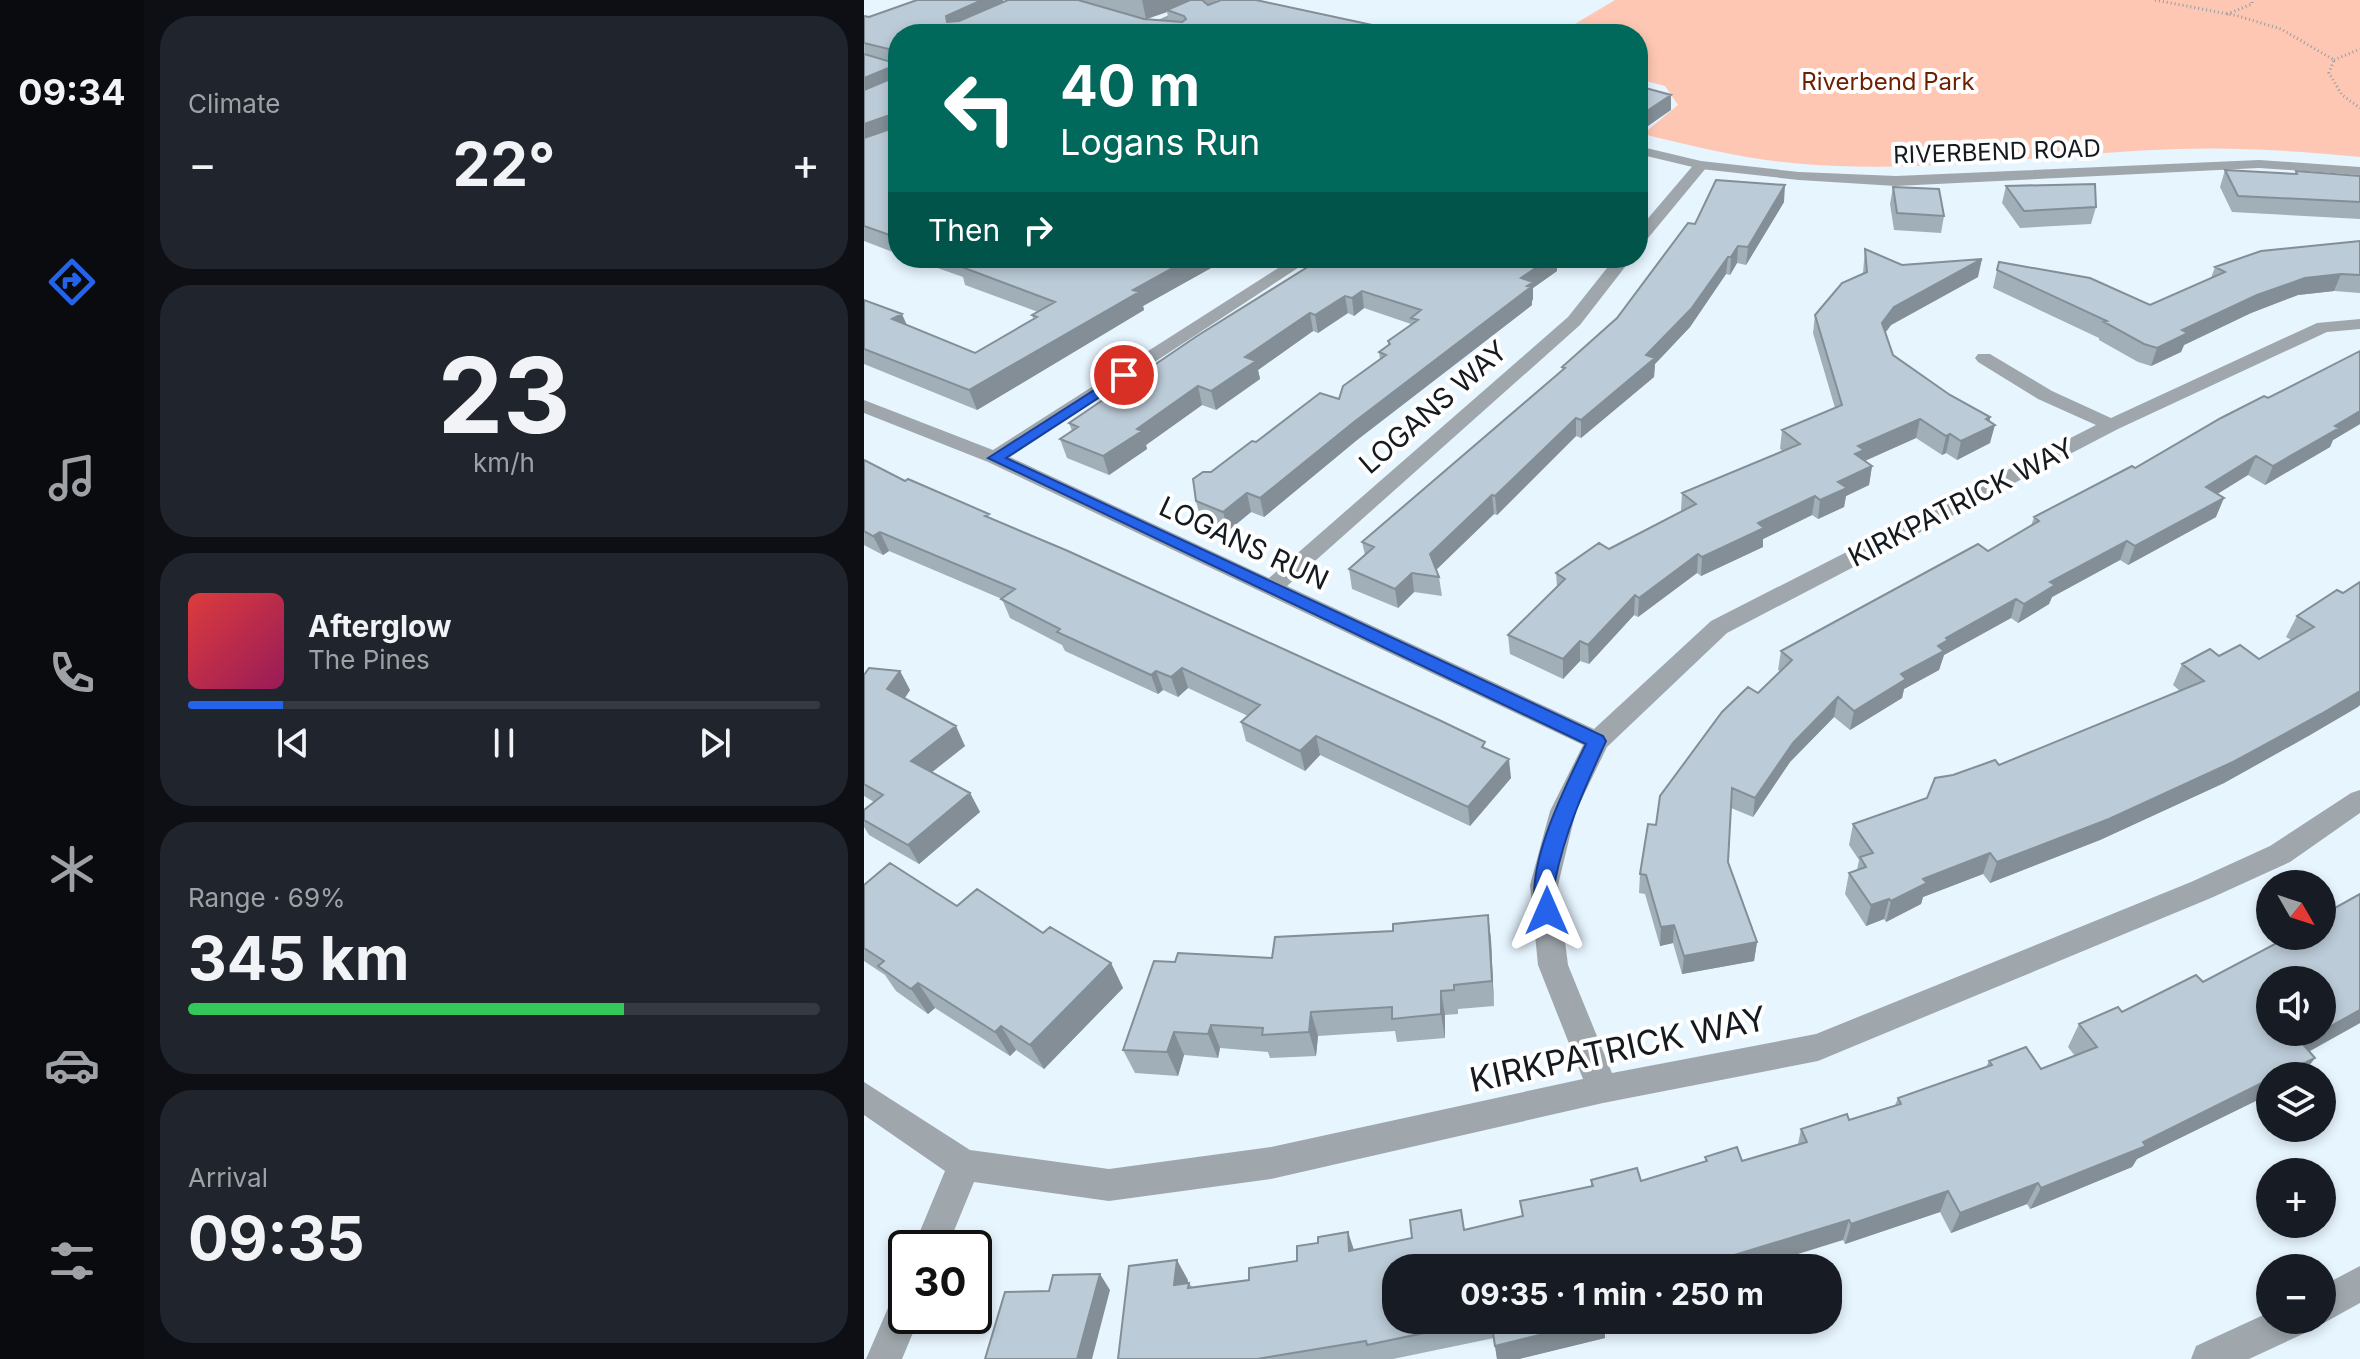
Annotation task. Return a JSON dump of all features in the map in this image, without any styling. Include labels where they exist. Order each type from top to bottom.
[{"type":"street","points":[[1156,24],[1212,0]]},
{"type":"street","name":"RIVERBEND ROAD","points":[[1648,152],[1701,165],[1799,176],[1896,181],[2259,164],[2360,171]]},
{"type":"street","points":[[1648,228],[1701,165]]},
{"type":"street","points":[[995,458],[1290,268]]},
{"type":"street","name":"LOGANS WAY","points":[[1270,589],[1574,321],[1616,268]]},
{"type":"street","name":"KIRKPATRICK WAY","points":[[1597,741],[1719,627],[2111,425],[2323,327],[2360,324]]},
{"type":"street","points":[[1984,358],[2045,395],[2111,425]]},
{"type":"street","name":"LOGANS RUN","points":[[864,406],[995,458],[1597,741]]},
{"type":"street","points":[[1597,741],[1563,811],[1544,885],[1553,965],[1603,1089]]},
{"type":"street","name":"KIRKPATRICK WAY","points":[[864,1097],[964,1165],[1109,1185],[1271,1163],[1603,1089],[1818,1047],[2280,854],[2360,800]]},
{"type":"street","points":[[937,1230],[964,1165]]},
{"type":"street","points":[[2336,1298],[2360,1283]]},
{"type":"street","points":[[884,1359],[894,1334]]},
{"type":"street","points":[[2209,1359],[2262,1334]]},
{"type":"path","points":[[2155,0],[2227,14],[2281,29],[2334,60]]},
{"type":"path","points":[[2227,14],[2252,4],[2252,0]]},
{"type":"path","points":[[2360,49],[2334,60],[2329,73],[2342,95],[2360,108]]},
{"type":"green space","name":"Riverbend Park","points":[[1615,0],[2360,0],[2360,157],[2269,150],[2201,149],[1944,165],[1850,166],[1762,159],[1648,135],[1648,130],[1678,105],[1665,86],[1648,82],[1648,24],[1575,24]]},
{"type":"building","points":[[917,0],[982,0],[946,16],[947,22],[959,21],[1008,0],[1078,0],[1144,19],[1182,22],[1186,19],[1184,16],[1167,10],[1190,0],[1202,0],[1208,5],[1221,0],[1256,0],[1368,24],[888,24],[888,49],[864,43],[864,16],[869,17]]},
{"type":"building","points":[[864,54],[888,61],[888,68],[864,78]]},
{"type":"building","points":[[888,80],[888,116],[864,124],[864,90]]},
{"type":"building","points":[[1648,89],[1671,95],[1648,110]]},
{"type":"building","points":[[888,130],[888,234],[864,226],[864,138]]},
{"type":"building","points":[[2225,170],[2360,176],[2360,202],[2238,196]]},
{"type":"building","points":[[1716,180],[1785,185],[1748,247],[1738,246],[1691,309],[1646,355],[1655,358],[1581,420],[1576,418],[1430,554],[1439,577],[1412,573],[1395,589],[1349,569],[1374,547],[1362,542],[1565,368],[1562,367],[1617,318],[1688,223],[1695,224]]},
{"type":"building","points":[[2095,184],[2096,207],[2024,211],[2006,186]]},
{"type":"building","points":[[1893,187],[1939,189],[1944,216],[1897,213]]},
{"type":"building","points":[[2360,241],[2360,275],[2305,278],[2257,295],[2182,330],[2188,333],[2157,348],[1997,270],[1999,262],[2090,278],[2150,305],[2225,272],[2215,267],[2261,251]]},
{"type":"building","points":[[1865,249],[1902,265],[1982,259],[1894,307],[1882,323],[1893,355],[1950,395],[1990,417],[1986,419],[1995,425],[1961,441],[1950,434],[1946,436],[1920,419],[1858,446],[1864,450],[1855,454],[1872,466],[1838,482],[1847,488],[1820,500],[1815,496],[1758,523],[1764,528],[1702,557],[1698,554],[1639,598],[1635,595],[1588,645],[1580,641],[1563,659],[1508,635],[1565,579],[1556,573],[1599,543],[1609,549],[1696,504],[1682,493],[1800,444],[1782,430],[1842,405],[1815,315],[1842,283],[1867,272]]},
{"type":"building","points":[[964,268],[1173,268],[1133,290],[1139,292],[969,390],[864,349],[864,300],[902,314],[892,319],[975,353],[1037,317],[1032,315],[1055,302]]},
{"type":"building","points":[[1306,268],[1536,268],[1521,278],[1533,282],[1527,286],[1531,287],[1260,498],[1247,493],[1223,512],[1196,501],[1193,479],[1203,472],[1211,472],[1252,441],[1256,442],[1320,393],[1339,399],[1343,386],[1386,355],[1379,352],[1390,344],[1388,341],[1418,320],[1411,318],[1421,310],[1362,291],[1352,298],[1345,296],[1315,315],[1310,313],[1245,357],[1256,361],[1211,391],[1198,386],[1137,429],[1142,431],[1103,456],[1060,439],[1078,427],[1069,423],[1197,336]]},
{"type":"building","points":[[2360,351],[2360,411],[2335,426],[2339,428],[2273,466],[2256,456],[2206,487],[2224,498],[2135,546],[2127,541],[2050,582],[2055,585],[2024,604],[2016,599],[1946,638],[1948,640],[1938,646],[1944,651],[1901,674],[1906,679],[1854,711],[1838,697],[1793,743],[1755,798],[1732,788],[1728,862],[1757,942],[1684,956],[1674,925],[1661,927],[1646,875],[1640,874],[1648,824],[1656,825],[1660,796],[1722,712],[1748,687],[1758,693],[1792,660],[1781,651],[1978,544],[1988,551],[2039,521],[2034,517],[2132,466],[2135,468],[2264,396],[2268,398]]},
{"type":"building","points":[[864,460],[1437,719],[1485,742],[1482,747],[1509,759],[1468,807],[1316,736],[1300,751],[1241,722],[1260,705],[1182,668],[1171,677],[1156,671],[1151,675],[1057,632],[1060,629],[1001,599],[1015,589],[880,532],[873,536],[864,531]]},
{"type":"building","points":[[2360,582],[2360,691],[2321,714],[2235,761],[2109,819],[1997,862],[1990,853],[1923,879],[1927,883],[1891,901],[1871,905],[1849,873],[1866,867],[1860,857],[1873,853],[1853,824],[1927,798],[1935,778],[1995,760],[1999,765],[2204,681],[2182,664],[2210,649],[2219,656],[2240,645],[2259,659],[2314,627],[2297,616],[2337,590],[2343,593]]},
{"type":"building","points":[[869,668],[900,671],[887,689],[956,726],[911,761],[970,793],[908,845],[864,820],[864,810],[883,795],[864,784],[864,675]]},
{"type":"building","points":[[890,863],[957,906],[977,889],[1043,933],[1050,927],[1111,963],[1030,1045],[1001,1026],[995,1032],[918,983],[911,989],[878,966],[884,961],[864,948],[864,885]]},
{"type":"building","points":[[2360,894],[2360,1010],[2336,1023],[2336,966],[2256,966],[2256,1046],[2304,1046],[2315,1058],[2307,1062],[2256,1062],[2256,1086],[2143,1142],[2146,1146],[2041,1188],[2038,1183],[1960,1213],[1948,1191],[1851,1224],[1849,1220],[1738,1254],[1382,1254],[1382,1334],[1419,1334],[1367,1345],[1366,1341],[1257,1359],[1118,1359],[1129,1266],[1177,1260],[1174,1285],[1189,1283],[1188,1288],[1249,1280],[1249,1268],[1297,1261],[1297,1246],[1318,1243],[1318,1237],[1348,1232],[1349,1251],[1412,1238],[1410,1220],[1461,1210],[1464,1230],[1523,1216],[1520,1201],[1593,1186],[1591,1180],[1637,1168],[1641,1181],[1707,1161],[1705,1157],[1737,1147],[1742,1161],[1807,1142],[1801,1129],[1847,1114],[1849,1120],[1901,1104],[1898,1098],[1992,1065],[1989,1061],[2026,1047],[2041,1069],[2097,1047],[2079,1024],[2118,1007],[2122,1012],[2196,975],[2203,982],[2264,950],[2336,950],[2336,907]]},
{"type":"building","points":[[1488,915],[1492,981],[1454,985],[1454,990],[1441,991],[1441,1014],[1392,1019],[1392,1007],[1311,1012],[1309,1032],[1262,1035],[1263,1028],[1211,1025],[1208,1034],[1174,1032],[1167,1052],[1123,1050],[1154,961],[1175,962],[1178,953],[1272,958],[1275,937],[1393,931],[1393,924]]},
{"type":"building","points":[[1100,1274],[1077,1359],[985,1359],[1005,1292],[1049,1291],[1053,1275]]},
{"type":"building","points":[[1493,1334],[1544,1334],[1495,1346]]},
{"type":"route","points":[[1124,375],[995,458],[1597,741],[1563,811],[1544,885],[1547,911]]}]
